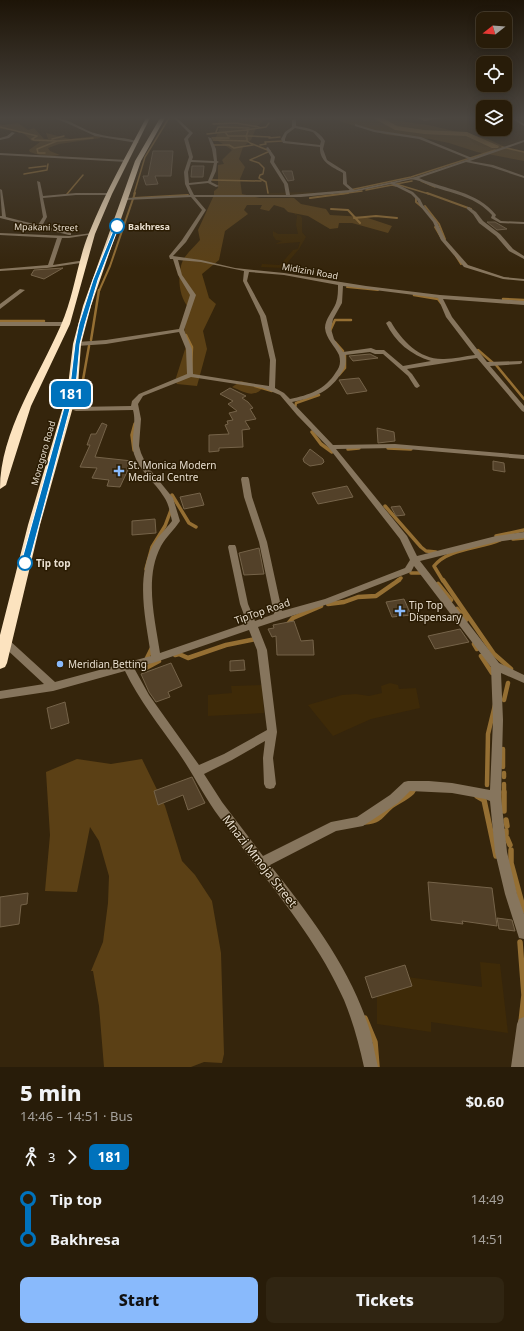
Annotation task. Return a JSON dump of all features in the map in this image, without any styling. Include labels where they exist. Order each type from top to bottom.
[{"type":"highway","points":[[0,486],[26,406],[66,324],[92,234],[109,194],[123,168]]},
{"type":"highway","name":"Morogoro Road","points":[[0,663],[34,525],[68,407],[73,386],[78,344],[96,280],[136,168]]},
{"type":"street","points":[[188,168],[186,172],[187,184],[192,196],[202,206],[204,212],[184,241],[171,256],[175,259],[180,275],[193,295],[181,330],[189,347],[190,363],[188,368],[190,375]]},
{"type":"street","points":[[209,182],[215,168]]},
{"type":"street","points":[[277,168],[288,189],[288,196]]},
{"type":"street","points":[[337,168],[345,173],[345,184],[353,191]]},
{"type":"street","points":[[126,199],[192,196],[288,196],[353,191],[393,184],[445,168]]},
{"type":"street","points":[[497,168],[524,177]]},
{"type":"street","points":[[416,178],[427,184],[466,195],[481,202],[488,207],[494,215],[492,217],[497,221],[524,223]]},
{"type":"street","points":[[38,182],[45,217],[40,226]]},
{"type":"street","points":[[187,184],[209,182],[217,186]]},
{"type":"street","points":[[393,184],[412,193],[418,198],[421,205],[435,222],[443,239],[466,266],[503,278],[524,280]]},
{"type":"street","points":[[0,190],[2,217],[76,236]]},
{"type":"street","points":[[41,196],[109,194]]},
{"type":"street","points":[[468,208],[475,212],[481,222],[498,235],[511,250],[524,258]]},
{"type":"street","name":"Mpakani Street","points":[[1,235],[76,236],[92,234]]},
{"type":"street","points":[[50,266],[60,236]]},
{"type":"street","name":"Midizini Road","points":[[175,259],[201,261],[247,271],[284,274],[341,284],[440,297],[524,303]]},
{"type":"street","points":[[0,270],[50,266],[85,261]]},
{"type":"street","points":[[247,271],[245,281],[261,312],[271,351],[274,370],[272,388]]},
{"type":"street","points":[[289,401],[315,396],[324,391],[342,366],[341,354],[330,335],[328,328],[328,323],[333,318],[340,301],[341,284]]},
{"type":"street","points":[[0,308],[22,290]]},
{"type":"street","points":[[440,297],[449,317],[485,364],[524,410]]},
{"type":"street","points":[[389,322],[394,334],[407,347],[441,361]]},
{"type":"street","points":[[0,324],[66,324]]},
{"type":"street","points":[[78,344],[106,342],[181,330]]},
{"type":"street","points":[[341,354],[371,350],[375,352],[384,352],[410,375],[417,386]]},
{"type":"street","points":[[401,368],[479,356]]},
{"type":"street","points":[[485,364],[520,362]]},
{"type":"street","points":[[156,658],[151,615],[148,567],[157,545],[176,521],[173,507],[167,496],[145,468],[136,447],[138,417],[134,405],[135,401],[141,395],[190,375],[228,379],[272,388],[289,401],[299,414],[331,447],[404,538],[414,560],[496,666],[524,679]]},
{"type":"street","points":[[68,407],[76,409],[136,408]]},
{"type":"street","points":[[331,447],[395,446],[524,457]]},
{"type":"street","points":[[245,479],[248,497],[263,542],[279,616]]},
{"type":"street","name":"TipTop Road","points":[[0,694],[53,687],[156,658],[328,601],[408,570],[414,560],[496,539],[524,535]]},
{"type":"street","points":[[232,547],[244,604],[262,650],[272,732],[268,758],[270,784]]},
{"type":"street","points":[[6,643],[53,687]]},
{"type":"street","name":"Mnazi Mmoja Street","points":[[128,666],[137,687],[198,771],[222,812],[297,908],[346,990],[364,1034],[371,1067]]},
{"type":"street","points":[[496,666],[498,712],[495,797],[501,852],[511,894],[524,933]]},
{"type":"street","points":[[198,771],[272,732]]},
{"type":"street","points":[[262,863],[335,826],[359,822],[394,799],[408,786],[430,786],[485,793],[495,797]]},
{"type":"street","points":[[518,1067],[524,1024]]},
{"type":"shaded area","points":[[218,168],[245,168],[240,179],[242,194],[260,198],[294,198],[301,204],[326,209],[330,215],[365,217],[392,226],[388,233],[352,223],[339,223],[338,228],[330,229],[308,216],[288,212],[284,208],[274,205],[269,211],[260,209],[262,205],[247,205],[244,210],[248,214],[225,231],[219,260],[202,274],[209,298],[216,304],[203,331],[207,349],[197,386],[177,384],[175,381],[187,343],[184,332],[189,308],[185,303],[181,291],[179,278],[181,266],[183,260],[200,240],[198,230],[214,195],[214,191],[218,188]]},
{"type":"shaded area","points":[[314,192],[314,194],[292,195],[296,214],[302,218],[302,232],[306,237],[299,249],[283,268],[261,267],[262,264],[280,265],[293,250],[298,249],[300,242],[275,244],[282,241],[276,240],[273,236],[273,231],[278,234],[298,234],[296,225],[297,215],[295,215],[289,196],[268,195],[268,193]]},
{"type":"shaded area","points":[[241,381],[264,387],[260,391],[252,394],[232,387]]},
{"type":"shaded area","points":[[390,683],[398,685],[399,689],[416,688],[420,708],[371,719],[333,736],[308,705],[342,695],[356,694],[369,696],[382,693],[381,686]]},
{"type":"shaded area","points":[[262,685],[264,713],[208,716],[208,695],[232,693],[231,686]]},
{"type":"shaded area","points":[[77,759],[111,764],[142,759],[165,806],[182,861],[195,875],[212,901],[221,953],[224,1054],[222,1063],[204,1062],[191,1067],[104,1067],[99,1006],[93,971],[91,971],[103,942],[108,903],[109,876],[99,841],[90,827],[77,892],[45,891],[50,835],[46,772]]},
{"type":"shaded area","points":[[480,962],[500,964],[508,1033],[431,1022],[431,1032],[377,1024],[377,973],[482,987]]},
{"type":"building","points":[[150,168],[172,168],[171,176],[155,176],[158,184],[146,185],[143,176],[148,176]]},
{"type":"building","points":[[192,168],[204,168],[203,177],[191,177]]},
{"type":"building","points":[[282,171],[292,171],[294,180],[288,181]]},
{"type":"building","points":[[487,222],[495,222],[507,229],[497,230]]},
{"type":"building","points":[[63,268],[44,279],[31,275],[34,270]]},
{"type":"building","points":[[370,354],[378,358],[353,361],[349,356]]},
{"type":"building","points":[[359,378],[367,391],[347,394],[339,380]]},
{"type":"building","points":[[230,388],[246,396],[242,398],[253,408],[250,409],[256,419],[245,421],[250,429],[242,430],[243,447],[219,448],[219,451],[209,452],[209,435],[229,434],[225,425],[228,424],[227,421],[233,420],[229,413],[237,411],[228,404],[233,401],[220,394]]},
{"type":"building","name":"St. Monica Modern Medical Centre","points":[[102,423],[107,425],[95,457],[132,461],[120,487],[107,486],[109,480],[92,478],[97,468],[80,467],[90,445],[87,445],[91,434],[96,434]]},
{"type":"building","points":[[377,428],[394,432],[395,441],[378,443]]},
{"type":"building","points":[[310,449],[323,459],[324,462],[322,464],[310,466],[304,462],[303,459]]},
{"type":"building","points":[[493,461],[504,463],[505,472],[493,470]]},
{"type":"building","points":[[347,486],[353,497],[318,504],[312,493]]},
{"type":"building","points":[[200,493],[204,505],[184,509],[180,497]]},
{"type":"building","points":[[400,506],[405,515],[396,516],[391,507]]},
{"type":"building","points":[[155,519],[156,533],[132,535],[132,521]]},
{"type":"building","points":[[259,548],[264,574],[244,575],[239,553]]},
{"type":"building","name":"Tip Top Dispensary","points":[[404,599],[411,615],[392,617],[386,602]]},
{"type":"building","points":[[294,621],[301,641],[313,640],[314,655],[277,655],[276,636],[272,637],[268,629],[274,628],[273,625]]},
{"type":"building","points":[[460,629],[469,642],[435,649],[428,636]]},
{"type":"building","points":[[244,660],[245,670],[230,671],[230,661]]},
{"type":"building","points":[[171,663],[182,686],[168,692],[170,697],[156,702],[149,692],[141,674]]},
{"type":"building","points":[[65,702],[69,723],[51,729],[47,708]]},
{"type":"building","points":[[192,777],[205,803],[188,810],[183,795],[158,805],[154,791]]},
{"type":"building","points":[[428,882],[492,888],[497,926],[462,921],[463,924],[431,920]]},
{"type":"building","points":[[28,893],[27,904],[21,905],[19,924],[0,927],[0,897]]},
{"type":"building","points":[[497,918],[512,920],[515,931],[499,929]]},
{"type":"building","points":[[405,965],[412,986],[372,998],[365,977]]},
{"type":"waterway","points":[[24,174],[47,170],[47,168]]},
{"type":"waterway","points":[[134,194],[142,168]]},
{"type":"waterway","points":[[264,168],[263,174],[260,175],[259,178],[266,182],[268,193]]},
{"type":"waterway","points":[[350,190],[411,177],[440,168]]},
{"type":"waterway","points":[[67,194],[83,175]]},
{"type":"waterway","points":[[212,180],[261,181]]},
{"type":"waterway","points":[[412,181],[396,184],[429,194]]},
{"type":"waterway","points":[[421,181],[435,187]]},
{"type":"waterway","points":[[366,190],[392,185],[396,186]]},
{"type":"waterway","points":[[340,194],[362,191]]},
{"type":"waterway","points":[[99,291],[110,266],[135,193]]},
{"type":"waterway","points":[[310,198],[348,193]]},
{"type":"waterway","points":[[427,193],[471,209]]},
{"type":"waterway","points":[[134,198],[188,195]]},
{"type":"waterway","points":[[416,197],[416,202],[422,207]]},
{"type":"waterway","points":[[425,206],[439,224],[445,239]]},
{"type":"waterway","points":[[331,209],[348,210],[355,218]]},
{"type":"waterway","points":[[355,218],[376,216],[397,218]]},
{"type":"waterway","points":[[355,218],[360,223]]},
{"type":"waterway","points":[[435,227],[442,239]]},
{"type":"waterway","points":[[456,256],[461,264]]},
{"type":"waterway","points":[[347,287],[378,290]]},
{"type":"waterway","points":[[91,340],[99,290]]},
{"type":"waterway","points":[[414,295],[438,299],[441,303]]},
{"type":"waterway","points":[[503,299],[524,300]]},
{"type":"waterway","points":[[330,331],[335,320],[351,320]]},
{"type":"waterway","points":[[0,321],[44,321]]},
{"type":"waterway","points":[[186,335],[192,347],[191,370]]},
{"type":"waterway","points":[[335,342],[343,351]]},
{"type":"waterway","points":[[81,391],[89,346]]},
{"type":"waterway","points":[[478,350],[493,363]]},
{"type":"waterway","points":[[339,375],[345,368],[345,354]]},
{"type":"waterway","points":[[496,365],[524,399]]},
{"type":"waterway","points":[[255,386],[272,391]]},
{"type":"waterway","points":[[295,408],[296,403],[319,395]]},
{"type":"waterway","points":[[134,450],[132,435],[135,424]]},
{"type":"waterway","points":[[312,432],[321,444],[332,452]]},
{"type":"waterway","points":[[348,449],[359,448]]},
{"type":"waterway","points":[[388,448],[411,449]]},
{"type":"waterway","points":[[172,495],[189,523],[196,527]]},
{"type":"waterway","points":[[385,506],[421,547],[426,551],[436,552]]},
{"type":"waterway","points":[[146,569],[152,547],[165,526],[171,510]]},
{"type":"waterway","points":[[496,536],[524,530]]},
{"type":"waterway","points":[[513,539],[524,538]]},
{"type":"waterway","points":[[443,581],[434,566],[440,560],[456,552],[500,540]]},
{"type":"waterway","points":[[411,573],[421,573]]},
{"type":"waterway","points":[[397,581],[401,578]]},
{"type":"waterway","points":[[328,604],[344,602],[358,597],[376,596],[399,580]]},
{"type":"waterway","points":[[443,580],[494,654],[511,669]]},
{"type":"waterway","points":[[438,584],[451,600]]},
{"type":"waterway","points":[[288,624],[293,618],[321,606]]},
{"type":"waterway","points":[[457,609],[466,620]]},
{"type":"waterway","points":[[175,655],[179,654],[188,658],[226,645],[256,639]]},
{"type":"waterway","points":[[474,644],[477,649]]},
{"type":"waterway","points":[[147,658],[152,648]]},
{"type":"waterway","points":[[481,656],[492,673]]},
{"type":"waterway","points":[[146,668],[159,661]]},
{"type":"waterway","points":[[504,700],[508,683]]},
{"type":"waterway","points":[[487,785],[488,734],[495,705]]},
{"type":"waterway","points":[[503,749],[503,767]]},
{"type":"waterway","points":[[504,784],[504,811]]},
{"type":"waterway","points":[[365,822],[375,820],[380,817],[391,806],[412,792]]},
{"type":"waterway","points":[[477,796],[484,800],[496,856]]},
{"type":"waterway","points":[[506,820],[507,826]]},
{"type":"waterway","points":[[507,838],[510,845]]},
{"type":"waterway","points":[[511,850],[511,863],[524,911]]},
{"type":"waterway","points":[[520,942],[524,995],[521,1022]]},
{"type":"waterway","points":[[365,1018],[375,1042],[377,1067]]},
{"type":"bus line","name":"181","points":[[25,563],[58,437],[68,407],[73,386],[82,324],[100,267],[117,226]]},
{"type":"place","name":"Bakhresa","points":[[117,226]]},
{"type":"place","name":"St. Monica Modern Medical Centre","points":[[119,471]]},
{"type":"place","name":"Tip top","points":[[25,563]]},
{"type":"place","name":"Tip Top Dispensary","points":[[400,611]]},
{"type":"place","name":"Meridian Betting","points":[[60,664]]}]
